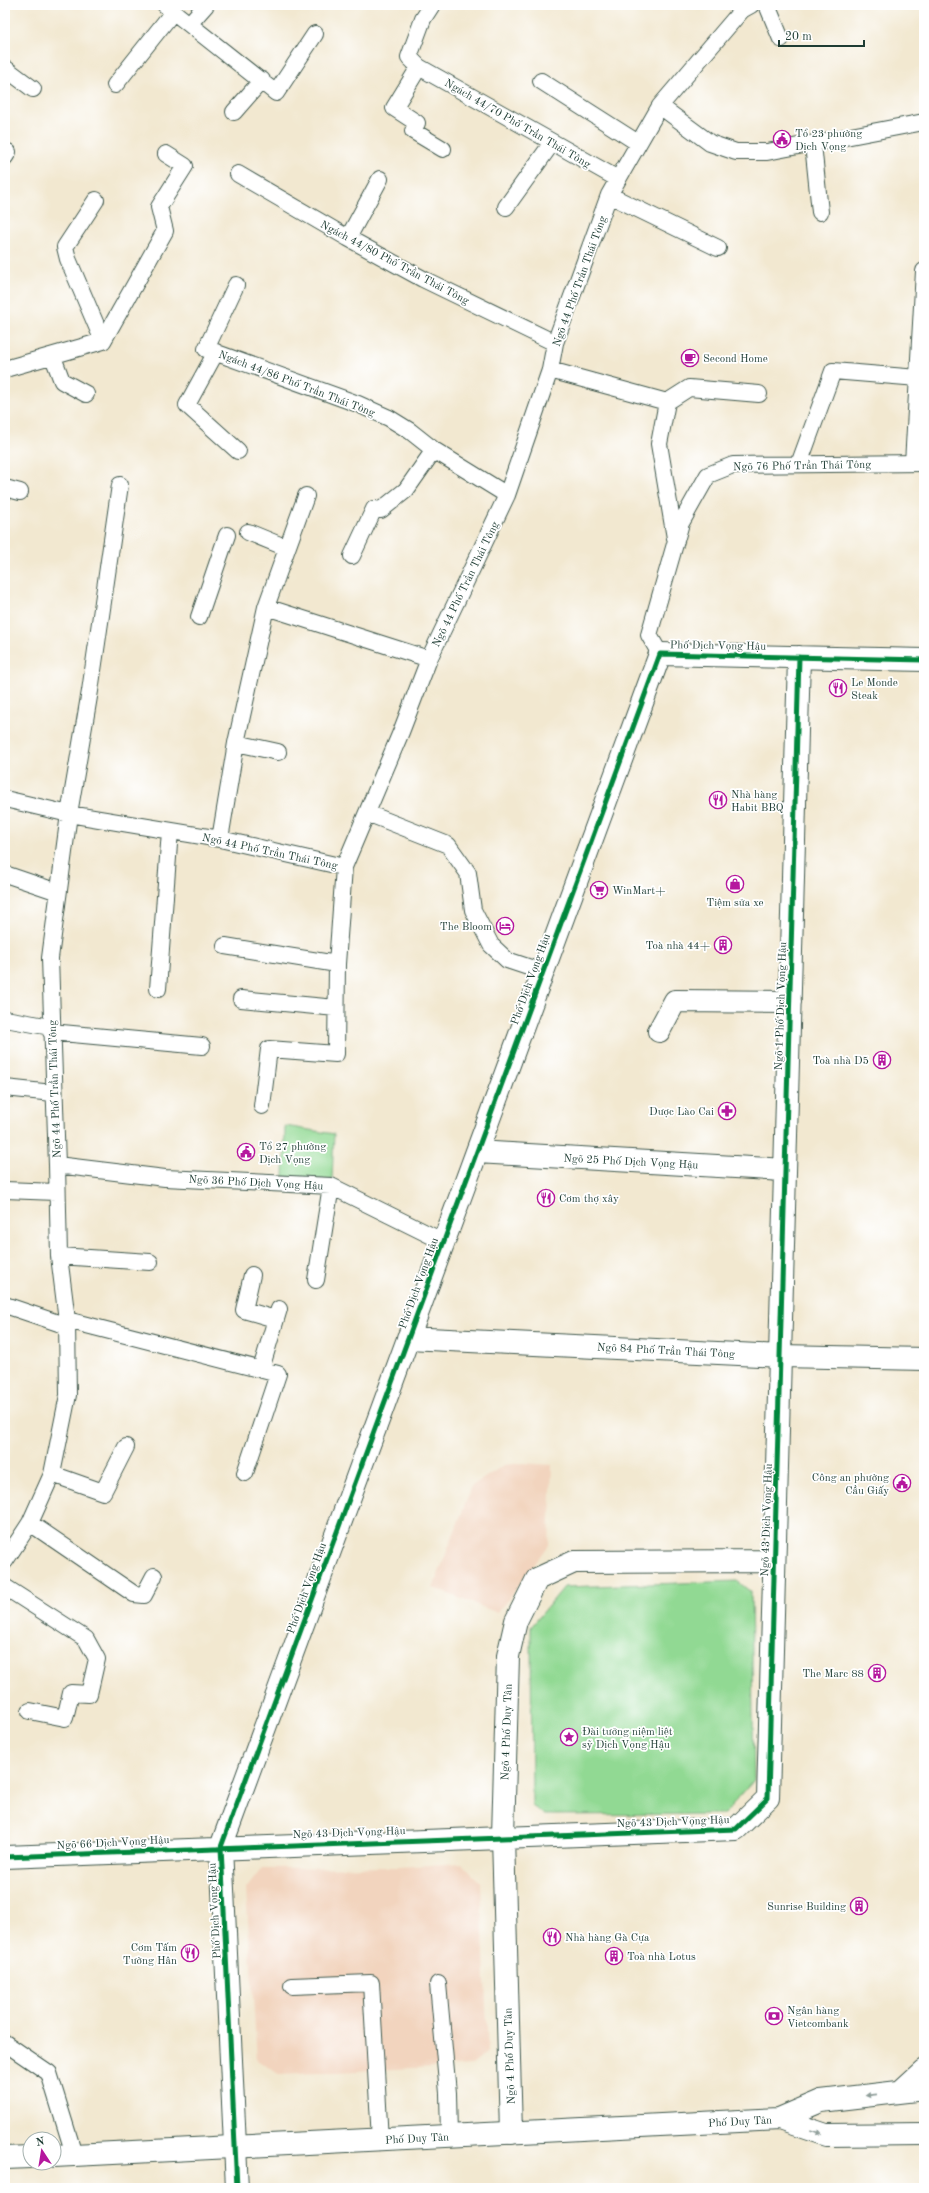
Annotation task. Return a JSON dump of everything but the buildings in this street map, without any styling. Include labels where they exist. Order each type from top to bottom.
[{"type":"street","name":"Phố Dịch Vọng Hậu","points":[[237,2188],[221,1848],[660,654],[924,660]]},
{"type":"street","name":"Ngõ 1 Phố Dịch Vọng Hậu","points":[[781,1356],[799,657]]},
{"type":"street","points":[[659,1031],[675,1001],[790,1002]]},
{"type":"street","name":"Ngõ 25 Phố Dịch Vọng Hậu","points":[[477,1152],[785,1170]]},
{"type":"street","name":"Ngõ 84 Phố Trần Thái Tông","points":[[408,1338],[781,1356],[924,1359]]},
{"type":"street","name":"Ngõ 43 Dịch Vọng Hậu","points":[[221,1848],[503,1836],[736,1829],[768,1798],[781,1356]]},
{"type":"street","name":"Ngõ 4 Phố Duy Tân","points":[[511,2132],[503,1836],[508,1656],[516,1621],[537,1579],[574,1562],[774,1561]]},
{"type":"street","name":"Ngõ 66 Dịch Vọng Hậu","points":[[5,1857],[221,1848]]},
{"type":"street","points":[[900,2092],[924,2070]]},
{"type":"street","name":"Phố Duy Tân","points":[[64,2155],[780,2119],[821,2101],[924,2089]]},
{"type":"street","name":"Phố Duy Tân","points":[[780,2119],[826,2135],[924,2134]]},
{"type":"street","points":[[901,2134],[924,2148]]},
{"type":"street","points":[[5,2158],[22,2157]]},
{"type":"lane","points":[[190,23],[206,5]]},
{"type":"lane","points":[[432,5],[422,19],[409,57],[419,67],[394,108],[417,123],[413,131],[443,149]]},
{"type":"lane","points":[[767,5],[781,39]]},
{"type":"lane","name":"Ngõ 44 Phố Trần Thái Tông","points":[[5,1561],[30,1523],[52,1474],[68,1395],[67,1323],[58,1256],[56,1192],[57,1165],[53,1093],[50,958],[69,814],[220,839],[344,867],[368,813],[429,659],[507,495],[550,370],[555,343],[609,195],[660,106],[744,7]]},
{"type":"lane","points":[[115,85],[169,8],[262,80],[276,93],[315,34]]},
{"type":"lane","name":"Ngách 44/70 Phố Trần Thái Tông","points":[[419,67],[618,179]]},
{"type":"lane","points":[[5,68],[33,89]]},
{"type":"lane","points":[[234,112],[262,80]]},
{"type":"lane","points":[[541,81],[638,143]]},
{"type":"lane","points":[[660,106],[710,143],[736,152],[767,152],[924,122]]},
{"type":"lane","points":[[506,207],[552,143]]},
{"type":"lane","points":[[813,144],[820,212]]},
{"type":"lane","points":[[5,369],[53,357],[103,341],[165,231],[159,207],[185,166],[166,154]]},
{"type":"lane","name":"Ngách 44/80 Phố Trần Thái Tông","points":[[238,174],[348,238],[423,279],[555,343]]},
{"type":"lane","points":[[348,238],[380,178]]},
{"type":"lane","points":[[609,195],[718,248]]},
{"type":"lane","points":[[96,200],[65,247],[68,259],[103,341]]},
{"type":"lane","points":[[919,463],[918,378],[924,271]]},
{"type":"lane","name":"Ngách 44/86 Phố Trần Thái Tông","points":[[236,284],[206,349],[358,404],[410,431],[434,450],[507,495]]},
{"type":"lane","points":[[216,352],[187,405],[238,451]]},
{"type":"lane","points":[[53,357],[62,381],[86,394]]},
{"type":"lane","points":[[550,370],[667,402],[690,388],[759,394]]},
{"type":"lane","points":[[799,464],[833,371],[918,378]]},
{"type":"lane","points":[[667,402],[659,444],[676,542]]},
{"type":"lane","points":[[352,556],[374,509],[381,510],[406,490],[434,450]]},
{"type":"lane","name":"Ngõ 76 Phố Trần Thái Tông","points":[[660,654],[649,634],[681,523],[708,475],[733,465],[919,463]]},
{"type":"lane","points":[[5,799],[69,814],[90,691],[120,485]]},
{"type":"lane","points":[[220,839],[236,743],[266,607],[306,496]]},
{"type":"lane","points":[[248,532],[287,548]]},
{"type":"lane","points":[[199,617],[227,535]]},
{"type":"lane","points":[[266,607],[429,659]]},
{"type":"lane","points":[[236,743],[278,752]]},
{"type":"lane","points":[[368,813],[448,845],[468,873],[474,910],[491,945],[507,960],[543,972]]},
{"type":"lane","points":[[158,989],[170,831]]},
{"type":"lane","points":[[262,1106],[269,1048],[336,1054],[337,964],[344,867]]},
{"type":"lane","points":[[5,874],[58,892]]},
{"type":"lane","points":[[225,946],[337,964]]},
{"type":"lane","points":[[241,999],[336,1008]]},
{"type":"lane","points":[[5,1019],[51,1029],[202,1046]]},
{"type":"lane","points":[[5,1088],[53,1093]]},
{"type":"lane","name":"Ngõ 36 Phố Dịch Vọng Hậu","points":[[57,1165],[165,1178],[331,1186],[444,1242]]},
{"type":"lane","points":[[316,1280],[331,1186]]},
{"type":"lane","points":[[5,1190],[56,1192]]},
{"type":"lane","points":[[58,1256],[150,1262]]},
{"type":"lane","points":[[252,1275],[244,1310],[277,1314],[261,1370]]},
{"type":"lane","points":[[5,1305],[67,1323],[278,1374],[245,1473]]},
{"type":"lane","points":[[52,1474],[103,1492],[126,1447]]},
{"type":"lane","points":[[30,1523],[134,1594],[144,1594],[154,1576]]},
{"type":"lane","points":[[5,1587],[86,1639],[98,1660],[88,1694],[71,1693],[65,1718],[30,1711]]},
{"type":"lane","points":[[292,1986],[371,1984],[380,2140]]},
{"type":"lane","points":[[438,1984],[449,2136]]},
{"type":"lane","points":[[5,2043],[49,2073],[64,2155]]},
{"type":"shaded area","points":[[523,1463],[552,1465],[549,1545],[498,1613],[433,1588],[472,1486],[504,1465]]},
{"type":"shaded area","points":[[461,1863],[481,1883],[488,2052],[472,2065],[280,2075],[257,2060],[246,1889],[262,1868],[399,1867]]},
{"type":"green space","points":[[285,1126],[334,1134],[332,1180],[284,1177]]},
{"type":"green space","points":[[737,1581],[751,1592],[754,1780],[724,1814],[545,1815],[532,1806],[531,1627],[564,1587]]},
{"type":"cycle path","points":[[237,2188],[221,1847],[660,654],[924,660]]},
{"type":"cycle path","points":[[5,1857],[736,1829],[768,1798],[799,657]]},
{"type":"place","name":"Tổ 23 phường Dịch Vọng","points":[[782,139]]},
{"type":"place","name":"Second Home","points":[[690,358]]},
{"type":"place","name":"Le Monde Steak","points":[[838,688]]},
{"type":"place","name":"Nhà hàng Habit BBQ","points":[[718,800]]},
{"type":"place","name":"Tiệm sửa xe","points":[[735,884]]},
{"type":"place","name":"WinMart+","points":[[599,890]]},
{"type":"place","name":"The Bloom","points":[[505,926]]},
{"type":"place","name":"Toà nhà 44+","points":[[723,945]]},
{"type":"place","name":"Toà nhà D5","points":[[882,1060]]},
{"type":"place","name":"Dược Lào Cai","points":[[727,1111]]},
{"type":"place","name":"Tổ 27 phường Dịch Vọng","points":[[246,1152]]},
{"type":"place","name":"Cơm thợ xây","points":[[546,1198]]},
{"type":"place","name":"Công an phường Cầu Giấy","points":[[902,1483]]},
{"type":"place","name":"The Marc 88","points":[[877,1673]]},
{"type":"place","name":"Đài tưởng niệm liệt sỹ Dịch Vọng Hậu","points":[[569,1737]]},
{"type":"place","name":"Sunrise Building","points":[[859,1906]]},
{"type":"place","name":"Nhà hàng Gà Cựa","points":[[552,1937]]},
{"type":"place","name":"Cơm Tấm Tường Hân","points":[[190,1953]]},
{"type":"place","name":"Toà nhà Lotus","points":[[614,1956]]},
{"type":"place","name":"Ngân hàng Vietcombank","points":[[774,2016]]}]
